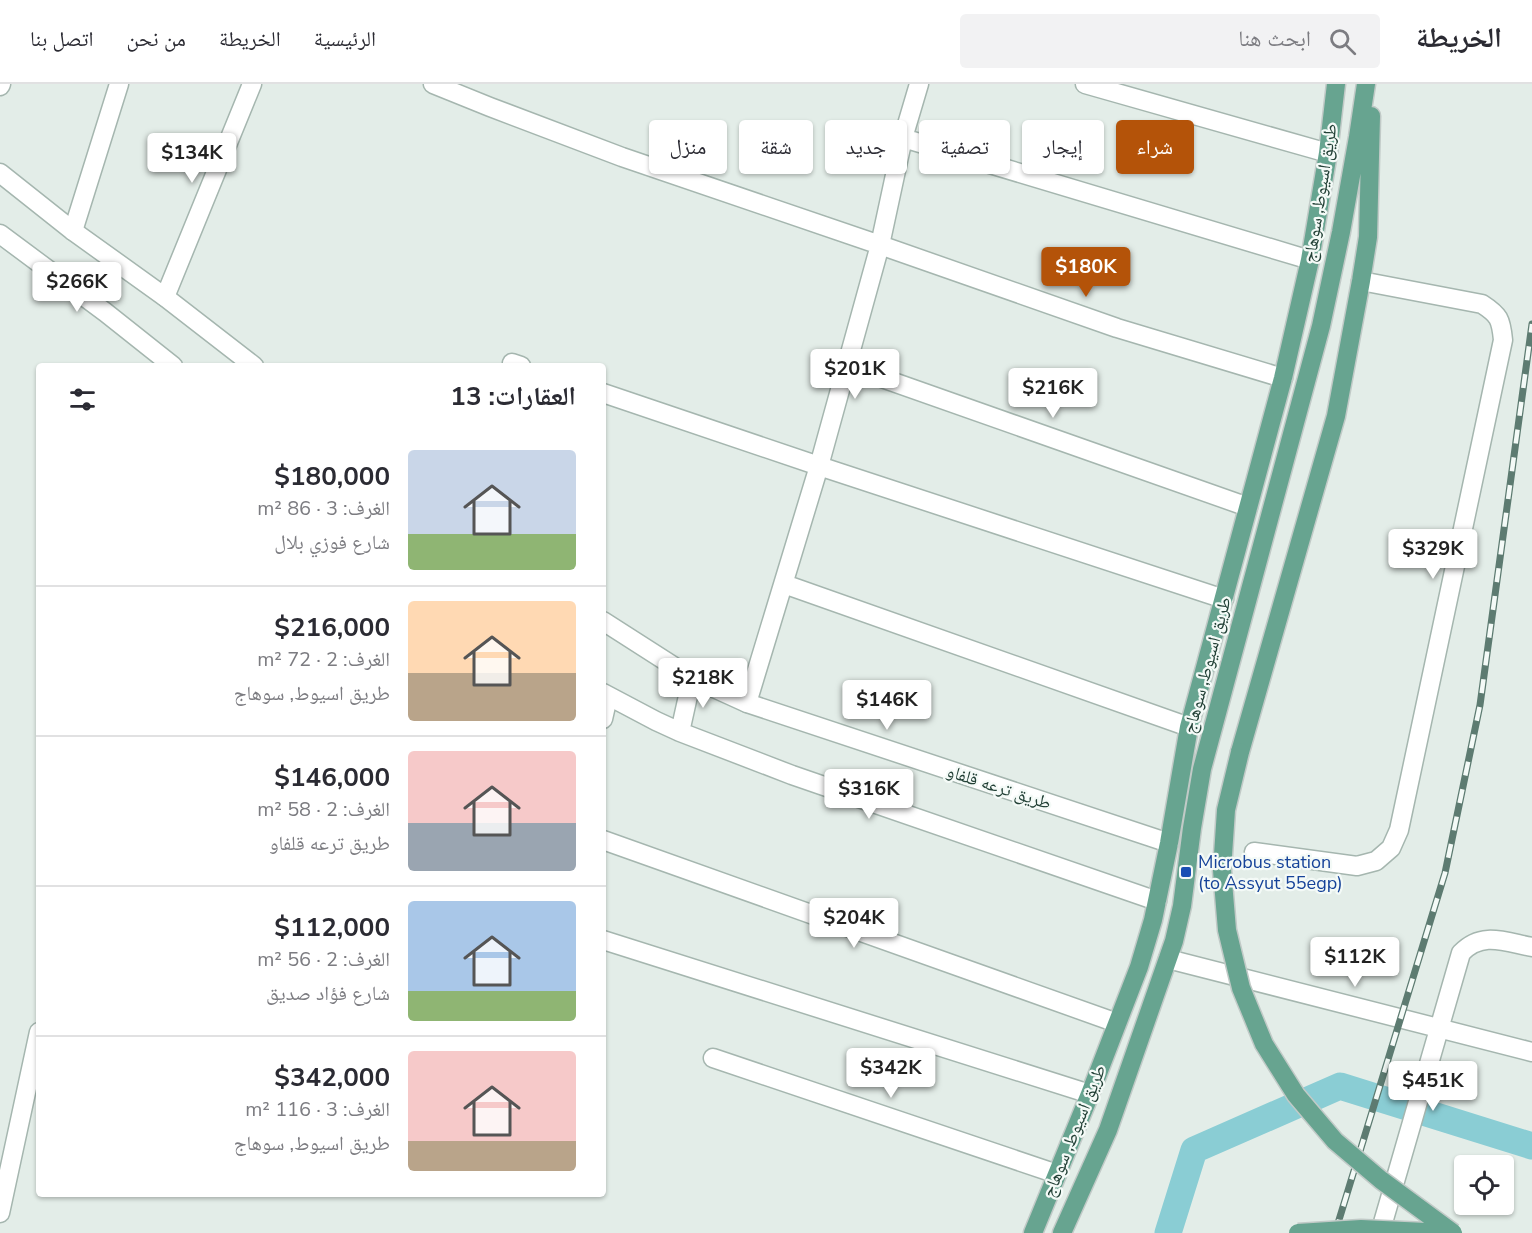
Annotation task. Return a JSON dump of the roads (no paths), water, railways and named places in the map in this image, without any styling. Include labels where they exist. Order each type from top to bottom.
[{"type":"main road","name":"طريق اسيوط, سوهاج","points":[[1033,1233],[1139,967],[1153,920],[1189,727],[1283,378],[1310,260],[1328,153],[1336,84]]},
{"type":"main road","name":"طريق اسيوط, سوهاج","points":[[1062,1233],[1108,1130],[1179,924],[1202,769],[1321,326],[1341,232],[1366,84]]},
{"type":"main road","points":[[1371,84],[1368,237],[1336,416],[1240,752],[1226,810],[1222,870],[1227,930],[1241,988],[1264,1044],[1296,1095],[1335,1141],[1380,1180],[1453,1233]]},
{"type":"main road","points":[[1298,1233],[1361,1229],[1447,1233]]},
{"type":"street","points":[[73,231],[119,84]]},
{"type":"street","points":[[165,297],[252,84]]},
{"type":"street","points":[[433,84],[622,157],[1117,328],[1283,378]]},
{"type":"street","points":[[907,124],[919,84]]},
{"type":"street","points":[[1086,84],[1328,153]]},
{"type":"street","points":[[907,139],[1310,260]]},
{"type":"street","points":[[0,173],[73,231],[165,297],[250,363]]},
{"type":"street","points":[[747,704],[819,466],[845,365],[880,245],[895,174]]},
{"type":"street","points":[[0,234],[169,363]]},
{"type":"street","points":[[1254,852],[1357,866],[1376,861],[1391,848],[1399,830],[1503,340],[1502,325],[1494,312],[1482,303],[1361,281]]},
{"type":"street","points":[[845,365],[1248,507]]},
{"type":"street","points":[[606,394],[1224,599]]},
{"type":"street","points":[[784,584],[1189,727]]},
{"type":"street","name":"طريق ترعه قلفاو","points":[[606,623],[692,678],[747,704],[1169,843]]},
{"type":"street","points":[[680,732],[692,678]]},
{"type":"street","points":[[606,695],[680,732],[803,778],[1156,901]]},
{"type":"street","points":[[606,841],[1117,1023]]},
{"type":"street","points":[[1380,1233],[1461,953],[1469,944],[1480,939],[1532,947]]},
{"type":"street","points":[[606,941],[1090,1094]]},
{"type":"street","points":[[1168,959],[1532,1052]]},
{"type":"street","points":[[0,1213],[36,1046]]},
{"type":"street","points":[[713,1058],[1057,1174]]},
{"type":"waterway","points":[[1168,1233],[1194,1150],[1340,1086],[1532,1146]]},
{"type":"railway","points":[[1335,1233],[1445,873],[1480,705],[1532,324]]},
{"type":"place","name":"Microbus station (to Assyut 55egp)","points":[[1186,872]]}]
